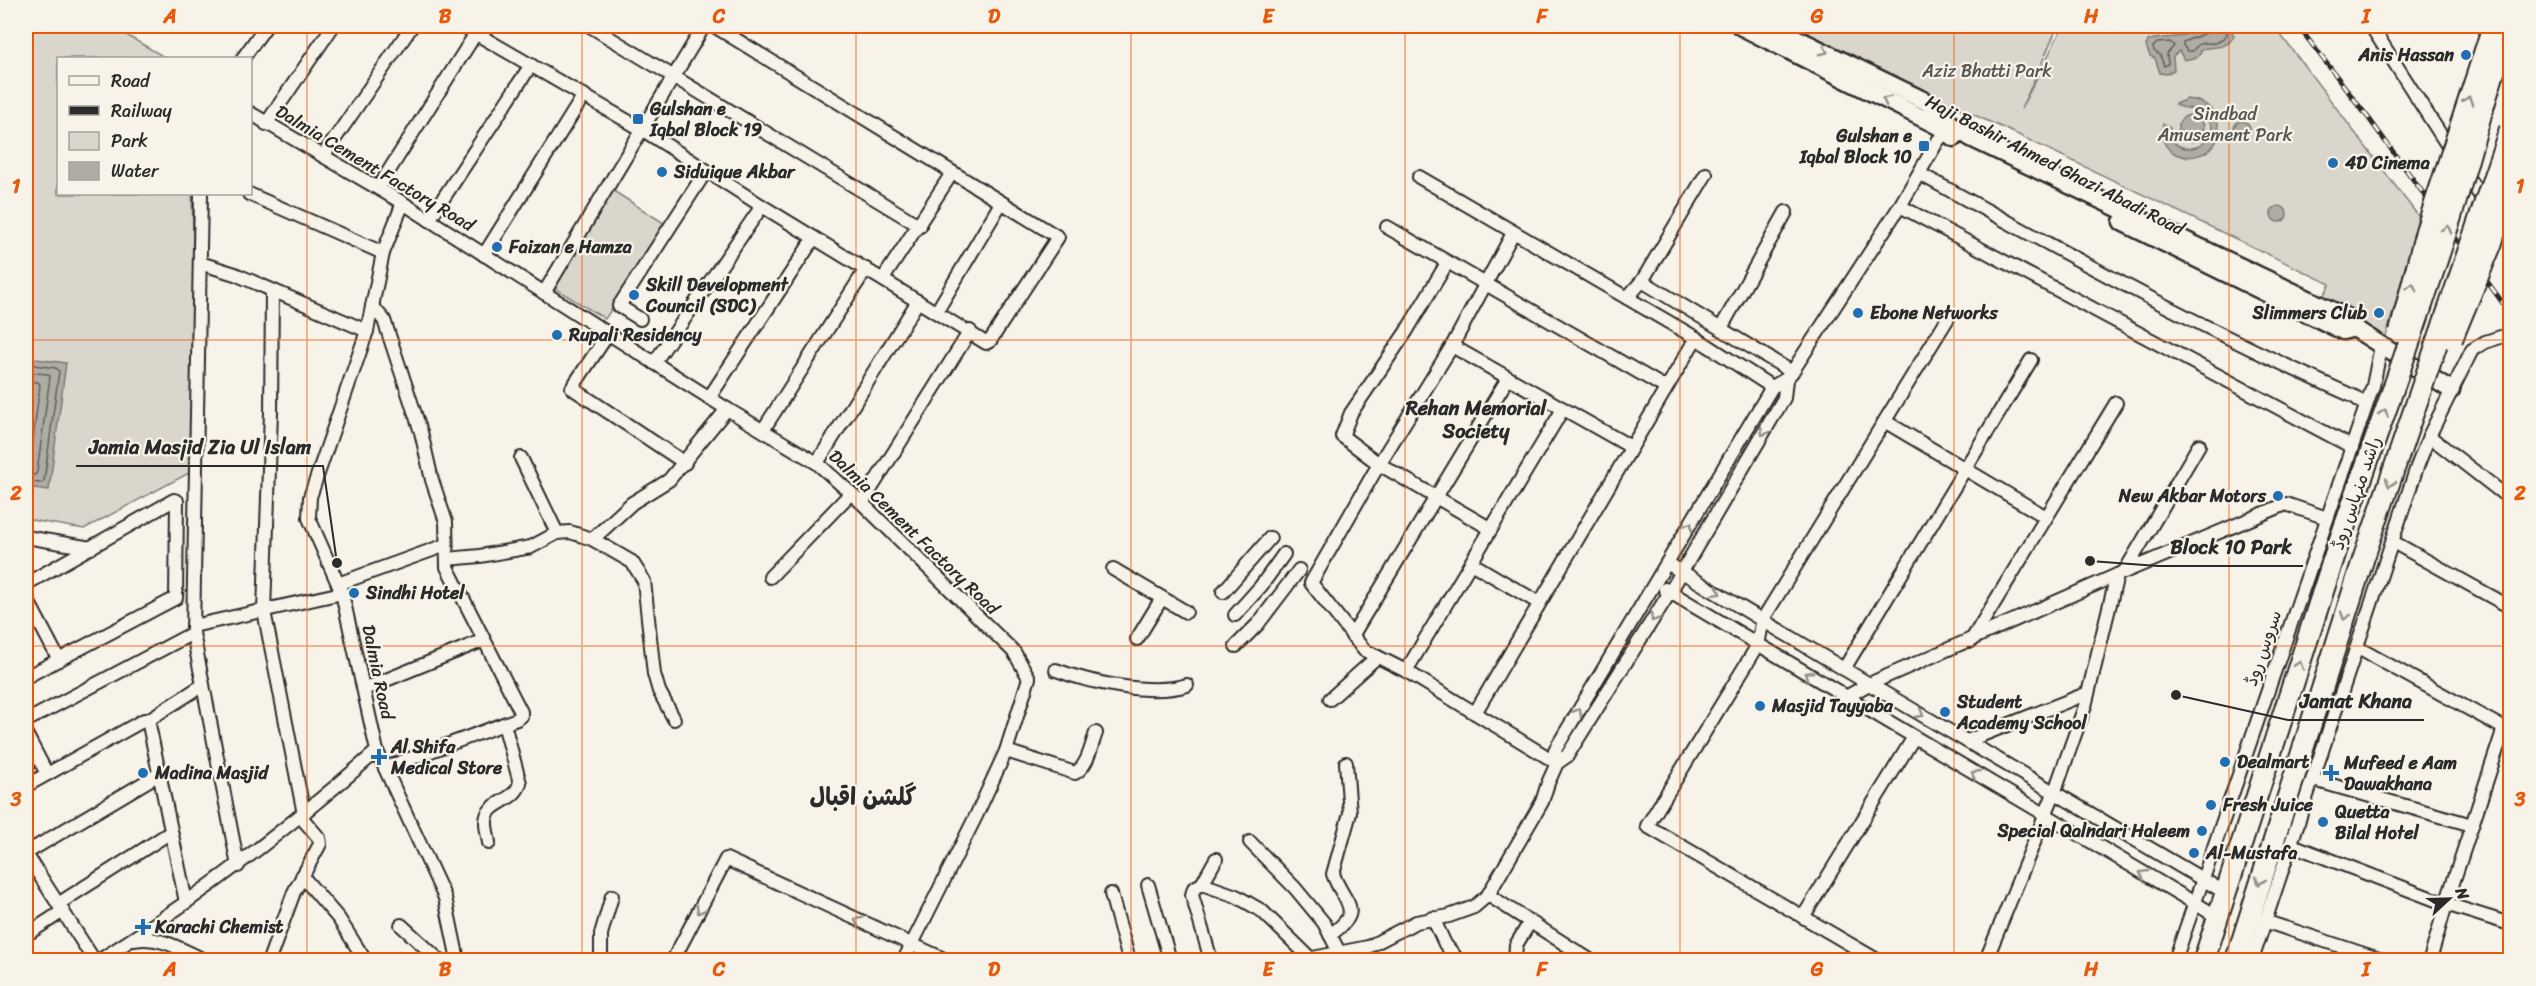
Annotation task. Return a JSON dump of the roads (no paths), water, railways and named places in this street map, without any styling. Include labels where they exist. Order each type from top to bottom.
[{"type":"main road","points":[[2393,385],[2398,339],[2426,231],[2493,26]]},
{"type":"main road","name":"راشد منہاس روڈ","points":[[2204,960],[2337,548],[2455,204],[2493,73],[2511,26]]},
{"type":"main road","name":"راشد منہاس روڈ","points":[[2236,960],[2257,918],[2363,560],[2511,129]]},
{"type":"main road","points":[[2413,419],[2464,310],[2491,245],[2511,184]]},
{"type":"street","points":[[244,57],[266,26]]},
{"type":"street","points":[[266,124],[333,26]]},
{"type":"street","points":[[323,156],[412,26]]},
{"type":"street","points":[[463,26],[643,130],[814,238],[970,331],[986,343],[990,342],[1058,237],[714,26]]},
{"type":"street","points":[[590,26],[920,226]]},
{"type":"street","points":[[544,293],[704,26]]},
{"type":"street","name":"Haji Bashir Ahmed Ghazi Abadi Road","points":[[1740,26],[1938,126],[1949,128],[2163,243],[2343,330],[2354,328],[2451,390]]},
{"type":"street","name":"Haji Bashir Ahmed Ghazi Abadi Road","points":[[1772,26],[1927,102],[1949,128]]},
{"type":"street","points":[[2371,26],[2469,181],[2511,236]]},
{"type":"street","points":[[378,188],[476,33]]},
{"type":"street","points":[[429,220],[531,65]]},
{"type":"street","points":[[484,255],[584,96]]},
{"type":"street","name":"Dalmia Cement Factory Road","points":[[252,114],[403,203],[709,398],[817,463],[862,503],[1014,652],[1027,670],[1029,678],[1006,751],[904,960]]},
{"type":"street","points":[[1202,884],[1236,896],[1262,911],[1306,959],[1368,947],[1416,922],[1449,916],[1474,907],[1488,895],[1542,802],[1557,763],[1567,756],[1606,695],[1682,572],[1784,398],[1789,375],[1900,206],[1937,142],[1949,128]]},
{"type":"street","points":[[640,319],[619,306],[706,171]]},
{"type":"street","points":[[884,279],[952,173]]},
{"type":"street","points":[[1627,298],[1642,281],[1706,174]]},
{"type":"street","points":[[1920,174],[2222,336],[2355,397],[2366,406]]},
{"type":"street","points":[[1419,177],[1696,338],[1772,387]]},
{"type":"street","points":[[201,195],[193,630],[238,866]]},
{"type":"street","points":[[251,195],[383,253]]},
{"type":"street","name":"Dalmia Road","points":[[403,203],[383,253],[367,331],[310,497],[309,518],[340,589],[377,751],[445,898],[458,960]]},
{"type":"street","points":[[937,311],[1001,203]]},
{"type":"street","points":[[654,363],[762,206]]},
{"type":"street","points":[[1900,206],[2352,447]]},
{"type":"street","points":[[1721,328],[1786,212]]},
{"type":"street","points":[[1387,227],[1666,388]]},
{"type":"street","points":[[1513,233],[1452,346],[1379,464],[1311,583],[1364,650],[1406,671],[1557,763]]},
{"type":"street","points":[[709,398],[814,238]]},
{"type":"street","points":[[200,263],[235,274],[367,331]]},
{"type":"street","points":[[1447,263],[1406,332],[1352,413],[1342,436],[1379,464],[1491,529]]},
{"type":"street","points":[[763,430],[866,269]]},
{"type":"street","points":[[1642,281],[1721,328],[1789,375]]},
{"type":"street","points":[[269,960],[302,876],[321,841],[303,816],[264,611],[271,412],[272,291]]},
{"type":"street","points":[[817,463],[918,301]]},
{"type":"street","points":[[372,306],[384,320],[421,432],[432,480],[446,522],[447,559],[451,576],[521,712],[521,716],[517,719],[385,768]]},
{"type":"street","points":[[1877,960],[1647,826],[1758,645],[1763,619],[1948,318]]},
{"type":"street","points":[[862,503],[970,331]]},
{"type":"street","points":[[608,334],[572,388],[685,463]]},
{"type":"street","points":[[2252,960],[2257,918],[2292,845],[2429,436],[2472,350],[2485,342],[2511,334]]},
{"type":"street","points":[[1475,712],[1696,338]]},
{"type":"street","points":[[1452,346],[1631,447]]},
{"type":"street","name":"سروس روڈ","points":[[2175,960],[2366,406],[2381,346]]},
{"type":"street","points":[[1844,669],[2031,360]]},
{"type":"street","points":[[1557,763],[1555,750],[1772,387],[1789,375]]},
{"type":"street","points":[[1352,636],[1508,378]]},
{"type":"street","points":[[1971,641],[2116,403]]},
{"type":"street","points":[[592,539],[632,503],[669,480],[727,409]]},
{"type":"street","points":[[1406,671],[1563,409]]},
{"type":"street","points":[[1886,422],[2046,518]]},
{"type":"street","points":[[2429,436],[2511,499]]},
{"type":"street","points":[[1986,960],[2055,792],[2088,693],[2121,573],[2199,445]]},
{"type":"street","points":[[521,458],[557,533]]},
{"type":"street","points":[[770,577],[851,493]]},
{"type":"street","points":[[26,584],[174,500],[177,501],[176,598],[26,678]]},
{"type":"street","points":[[1846,697],[1869,684],[2121,573],[2286,504],[2327,518]]},
{"type":"street","points":[[447,559],[531,547],[557,533],[570,532],[592,539],[632,562],[644,581],[654,674],[659,691],[674,719]]},
{"type":"street","points":[[26,537],[91,548]]},
{"type":"street","points":[[1223,592],[1270,538]]},
{"type":"street","points":[[2393,542],[2511,607]]},
{"type":"street","points":[[26,721],[193,630],[340,589],[446,545]]},
{"type":"street","points":[[1235,615],[1261,586],[1284,554]]},
{"type":"street","points":[[1471,563],[1539,603]]},
{"type":"street","points":[[1667,563],[2226,893]]},
{"type":"street","points":[[1113,569],[1186,612]]},
{"type":"street","points":[[1236,646],[1258,624],[1299,570]]},
{"type":"street","points":[[1656,584],[2193,904],[2218,916]]},
{"type":"street","points":[[26,597],[59,660]]},
{"type":"street","points":[[1137,639],[1162,598]]},
{"type":"street","points":[[364,689],[484,640]]},
{"type":"street","points":[[2358,648],[2507,730],[2472,825],[2430,960]]},
{"type":"street","points":[[1330,699],[1377,657]]},
{"type":"street","points":[[1056,670],[1072,676],[1154,689],[1187,685]]},
{"type":"street","points":[[26,786],[144,720],[148,720],[203,685]]},
{"type":"street","points":[[1594,686],[1606,695]]},
{"type":"street","points":[[1967,741],[2088,693]]},
{"type":"street","points":[[148,720],[186,902]]},
{"type":"street","points":[[489,843],[485,821],[488,813],[492,807],[512,797],[520,783],[504,724]]},
{"type":"street","points":[[1006,751],[1075,773],[1085,762],[1096,733]]},
{"type":"street","points":[[26,734],[47,774]]},
{"type":"street","points":[[1803,917],[1914,737]]},
{"type":"street","points":[[100,960],[238,866],[303,816],[377,751]]},
{"type":"street","points":[[1330,935],[1347,922],[1350,913],[1348,902],[1333,874],[1350,813],[1346,764]]},
{"type":"street","points":[[94,960],[26,854],[159,774]]},
{"type":"street","points":[[2314,780],[2472,825]]},
{"type":"street","points":[[26,935],[60,908],[171,832]]},
{"type":"street","points":[[1250,842],[1295,888],[1324,923],[1339,952]]},
{"type":"street","points":[[2292,845],[2446,904],[2511,924]]},
{"type":"street","points":[[673,960],[726,859],[911,946],[946,960]]},
{"type":"street","points":[[1211,960],[1192,895],[1194,888],[1202,884],[1216,859]]},
{"type":"street","points":[[302,876],[339,919],[365,960]]},
{"type":"street","points":[[1148,885],[1170,960]]},
{"type":"street","points":[[1111,894],[1129,960]]},
{"type":"street","points":[[1488,895],[1590,960]]},
{"type":"street","points":[[601,960],[601,934],[612,896]]},
{"type":"street","points":[[1433,918],[1445,944],[1458,960]]},
{"type":"street","points":[[2257,918],[2382,960]]},
{"type":"street","points":[[1515,960],[1516,945],[1530,922]]},
{"type":"street","points":[[401,925],[439,960]]},
{"type":"street","points":[[130,941],[146,938],[164,942],[204,960]]},
{"type":"water","points":[[2229,26],[2234,35],[2228,43],[2202,49],[2198,57],[2184,60],[2179,51],[2173,56],[2174,70],[2166,74],[2160,73],[2155,58],[2150,56],[2146,46],[2152,39],[2177,37],[2210,28]]},
{"type":"water","points":[[2187,99],[2206,105],[2214,114],[2219,130],[2216,143],[2207,152],[2194,156],[2182,156],[2170,151],[2163,140],[2163,124],[2170,128],[2170,136],[2180,147],[2196,147],[2209,137],[2212,127],[2204,113],[2175,104]]},
{"type":"water","points":[[2191,115],[2200,119],[2204,128],[2200,137],[2191,141],[2182,137],[2178,128],[2182,119]]},
{"type":"water","points":[[2242,121],[2250,129],[2242,137],[2234,129]]},
{"type":"water","points":[[2276,206],[2282,206],[2287,214],[2285,220],[2276,222],[2271,217],[2271,211]]},
{"type":"water","points":[[28,358],[66,363],[49,490],[26,487]]},
{"type":"railway","points":[[2298,26],[2370,120],[2510,313]]},
{"type":"place","name":"Anis Hassan","points":[[2466,55]]},
{"type":"place","name":"Gulshan e Iqbal Block 19","points":[[638,119]]},
{"type":"place","name":"Gulshan e Iqbal Block 10","points":[[1924,146]]},
{"type":"place","name":"4D Cinema","points":[[2333,163]]},
{"type":"place","name":"Siduique Akbar","points":[[662,172]]},
{"type":"place","name":"Faizan e Hamza","points":[[497,247]]},
{"type":"place","name":"Skill Development Council (SDC)","points":[[634,295]]},
{"type":"place","name":"Ebone Networks","points":[[1858,313]]},
{"type":"place","name":"Slimmers Club","points":[[2379,313]]},
{"type":"place","name":"Rupali Residency","points":[[557,335]]},
{"type":"place","name":"New Akbar Motors","points":[[2278,496]]},
{"type":"place","name":"Block 10 Park","points":[[2090,561]]},
{"type":"place","name":"Jamia Masjid Zia Ul Islam","points":[[337,563]]},
{"type":"place","name":"Sindhi Hotel","points":[[354,593]]},
{"type":"place","name":"Jamat Khana","points":[[2176,695]]},
{"type":"place","name":"Masjid Tayyaba","points":[[1760,706]]},
{"type":"place","name":"Student Academy School","points":[[1945,712]]},
{"type":"place","name":"Al Shifa Medical Store","points":[[379,757]]},
{"type":"place","name":"Dealmart","points":[[2225,762]]},
{"type":"place","name":"Madina Masjid","points":[[143,773]]},
{"type":"place","name":"Mufeed e Aam Dawakhana","points":[[2331,773]]},
{"type":"place","name":"Fresh Juice","points":[[2211,805]]},
{"type":"place","name":"Quetta Bilal Hotel","points":[[2323,822]]},
{"type":"place","name":"Special Qalndari Haleem","points":[[2202,831]]},
{"type":"place","name":"Al-Mustafa","points":[[2194,853]]},
{"type":"place","name":"Karachi Chemist","points":[[143,927]]},
{"type":"district","name":"Rehan Memorial Society","points":[[1476,420]]},
{"type":"district","name":"گلشن اقبال","points":[[863,797]]},
{"type":"park label","name":"Aziz Bhatti Park","points":[[1987,71]]},
{"type":"park label","name":"Sindbad Amusement Park","points":[[2225,124]]}]
